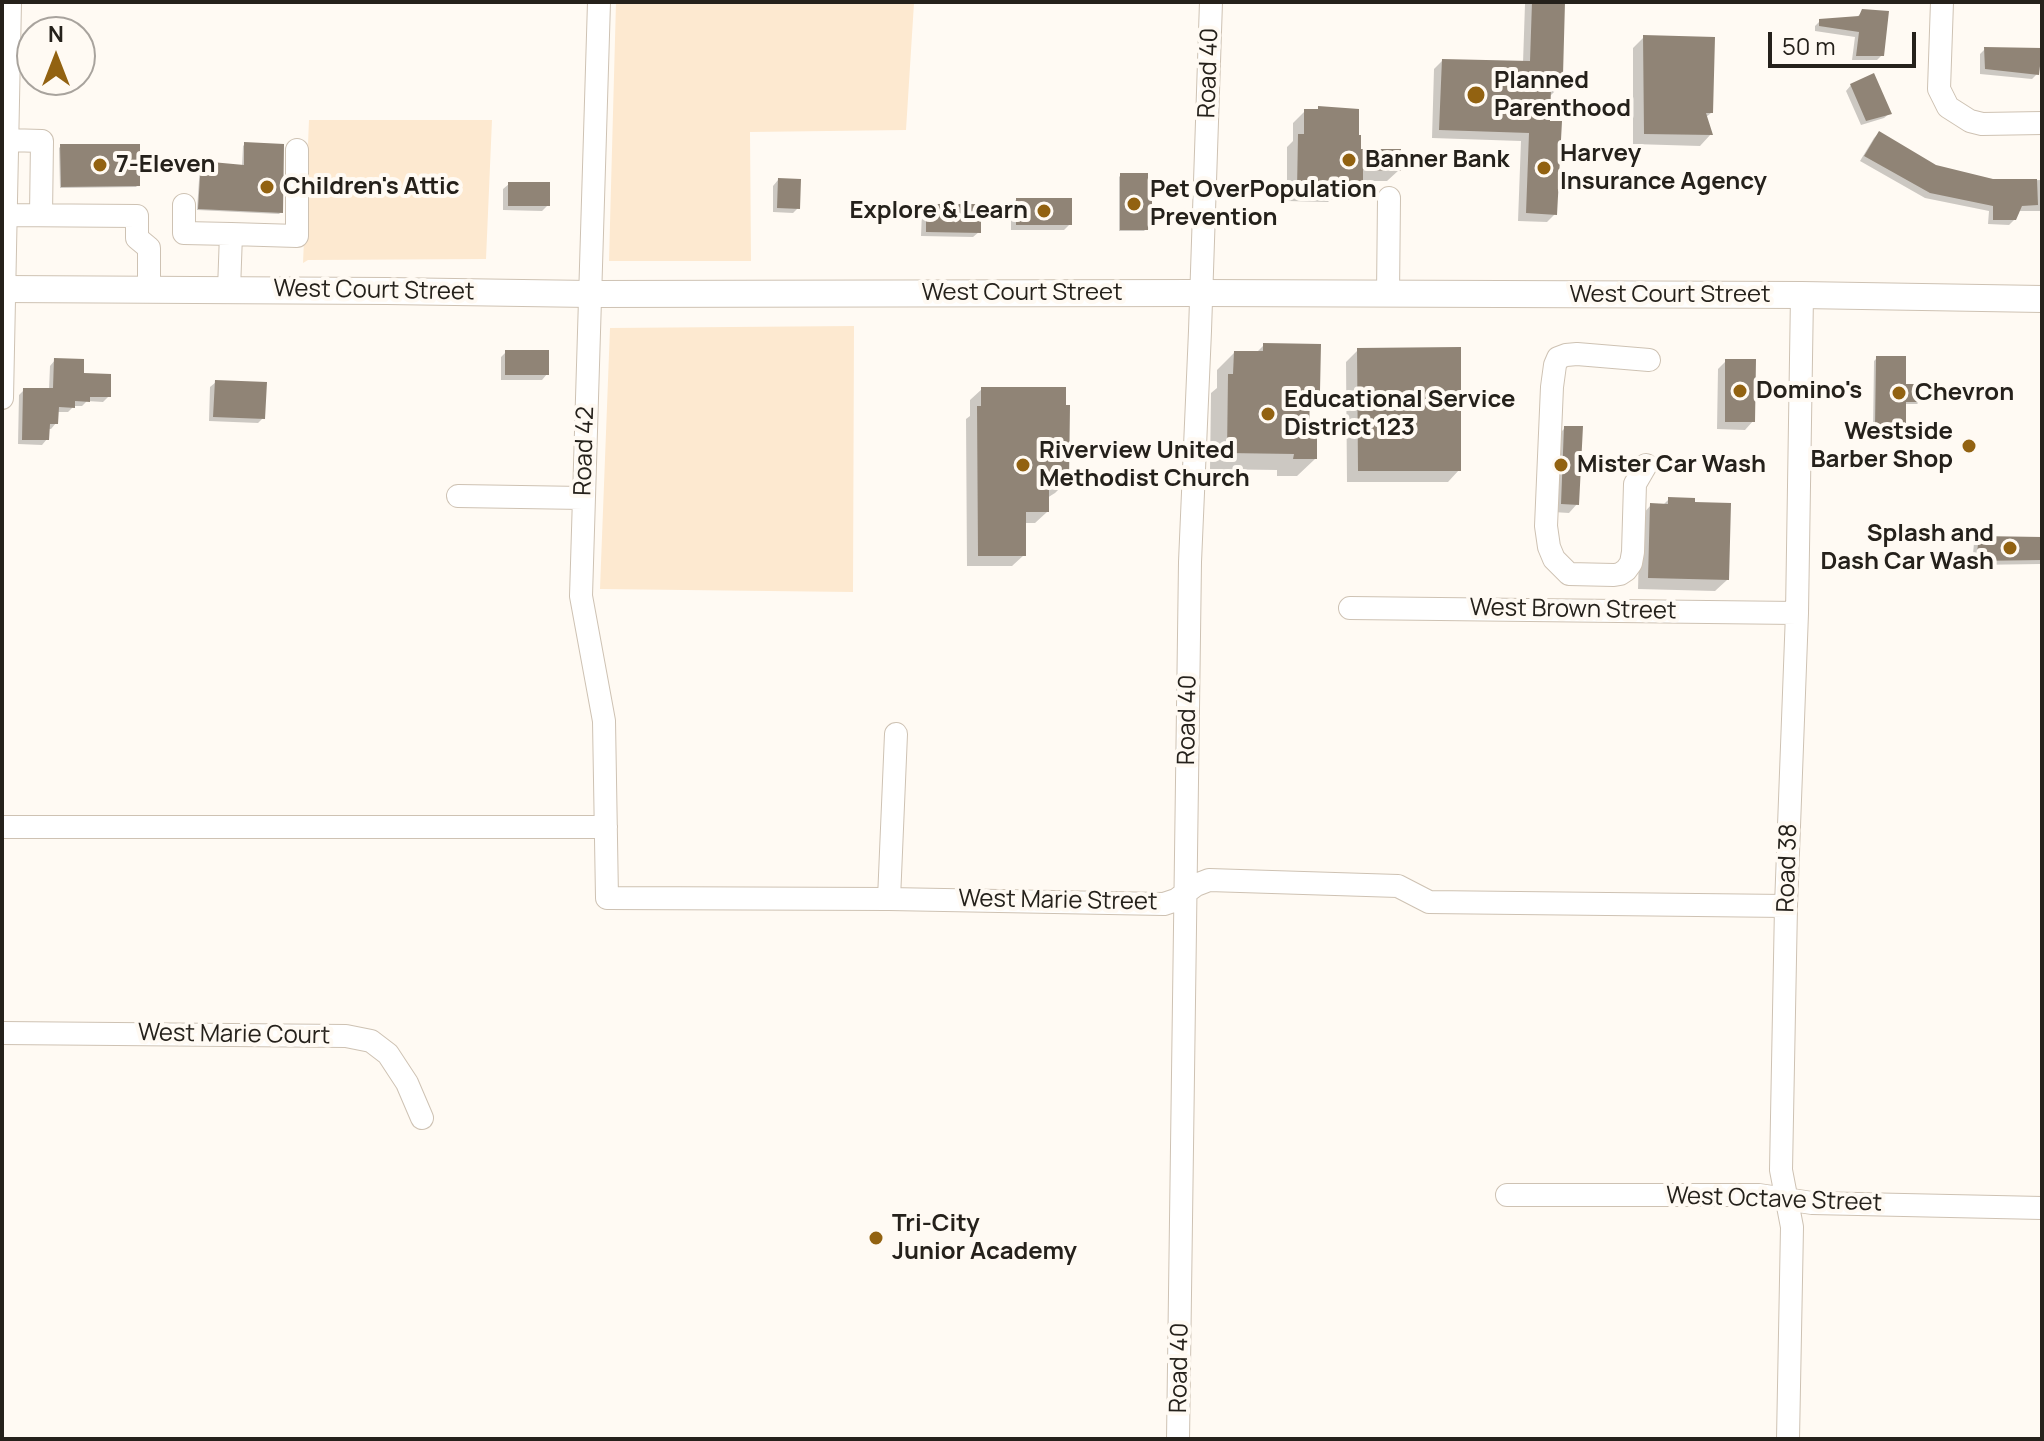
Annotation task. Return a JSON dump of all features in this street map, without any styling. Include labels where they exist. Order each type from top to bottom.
[{"type":"main road","name":"West Court Street","points":[[3,289],[590,294],[1802,295],[2042,299]]},
{"type":"street","points":[[2,398],[6,27],[10,2]]},
{"type":"street","name":"Road 42","points":[[599,2],[581,596],[604,721],[607,898]]},
{"type":"street","name":"Road 40","points":[[1178,1439],[1190,562],[1211,2]]},
{"type":"street","points":[[1942,2],[1939,89],[1948,107],[1970,121],[1982,124],[2042,123]]},
{"type":"street","points":[[7,140],[42,141],[41,215]]},
{"type":"street","points":[[184,205],[184,233],[297,236],[297,150]]},
{"type":"street","points":[[1388,294],[1389,198]]},
{"type":"street","points":[[6,215],[137,216],[137,238],[149,248],[149,290]]},
{"type":"street","points":[[229,290],[231,234]]},
{"type":"street","name":"Road 38","points":[[1788,1439],[1792,1227],[1781,1170],[1786,906],[1797,613],[1802,295]]},
{"type":"street","points":[[1646,465],[1635,484],[1631,563],[1620,574],[1569,574],[1554,559],[1546,526],[1555,365],[1558,358],[1577,354],[1649,360]]},
{"type":"street","points":[[458,496],[583,498]]},
{"type":"street","name":"West Brown Street","points":[[1350,608],[1797,613]]},
{"type":"street","points":[[889,899],[896,734]]},
{"type":"street","points":[[2,827],[606,827]]},
{"type":"street","name":"West Marie Street","points":[[607,898],[1164,904],[1209,880],[1398,886],[1429,902],[1786,906]]},
{"type":"street","name":"West Marie Court","points":[[2,1033],[346,1036],[371,1041],[388,1054],[407,1083],[422,1118]]},
{"type":"street","name":"West Octave Street","points":[[1507,1195],[1759,1195],[1812,1203],[2042,1208]]},
{"type":"shaded area","points":[[616,2],[914,3],[906,130],[750,132],[751,261],[609,261]]},
{"type":"shaded area","points":[[309,120],[492,120],[486,259],[308,260],[303,263]]},
{"type":"shaded area","points":[[854,326],[853,592],[600,589],[610,328]]},
{"type":"building","points":[[1532,2],[1565,2],[1561,88],[1551,88],[1550,121],[1562,121],[1557,215],[1526,213],[1529,133],[1439,130],[1442,59],[1530,61]]},
{"type":"building","points":[[1862,9],[1889,11],[1884,56],[1856,56],[1859,32],[1819,26],[1819,19],[1859,16]]},
{"type":"building","points":[[1643,35],[1715,37],[1713,113],[1706,113],[1713,135],[1644,134]]},
{"type":"building","points":[[1984,47],[2042,48],[2039,75],[1985,69]]},
{"type":"building","points":[[1874,73],[1892,114],[1866,121],[1850,84]]},
{"type":"building","name":"Banner Bank","points":[[1318,106],[1359,109],[1361,149],[1401,149],[1401,171],[1363,170],[1363,189],[1341,189],[1341,192],[1297,190],[1298,134],[1304,134],[1304,109],[1318,109]]},
{"type":"building","points":[[1879,131],[1936,165],[1993,179],[2037,179],[2038,205],[2022,206],[2016,220],[1993,220],[1993,206],[1930,193],[1864,156]]},
{"type":"building","points":[[244,142],[284,144],[283,213],[198,209],[201,161],[244,165]]},
{"type":"building","name":"7-Eleven","points":[[60,144],[140,144],[140,186],[61,187]]},
{"type":"building","name":"Pet OverPopulation Prevention","points":[[1120,173],[1148,173],[1152,210],[1149,210],[1148,230],[1120,230]]},
{"type":"building","points":[[778,178],[801,179],[800,209],[777,208]]},
{"type":"building","points":[[508,182],[550,182],[550,206],[508,206]]},
{"type":"building","name":"Explore & Learn","points":[[1016,198],[1072,198],[1072,225],[1016,225]]},
{"type":"building","points":[[926,204],[981,204],[981,233],[926,232]]},
{"type":"building","name":"Educational Service District 123","points":[[1263,343],[1321,344],[1320,391],[1310,391],[1309,437],[1317,437],[1317,459],[1293,459],[1294,454],[1227,453],[1228,374],[1233,374],[1234,351],[1263,351]]},
{"type":"building","points":[[1461,347],[1461,471],[1358,471],[1357,348]]},
{"type":"building","points":[[505,350],[549,350],[549,375],[505,375]]},
{"type":"building","name":"Chevron","points":[[1876,356],[1906,356],[1906,384],[1922,384],[1922,402],[1906,402],[1906,429],[1875,428]]},
{"type":"building","points":[[54,358],[84,359],[84,373],[111,374],[111,397],[90,397],[90,402],[75,401],[75,408],[59,407],[58,424],[50,424],[49,440],[22,440],[23,388],[53,388]]},
{"type":"building","name":"Domino's","points":[[1725,359],[1756,359],[1755,422],[1725,422]]},
{"type":"building","points":[[215,380],[267,382],[265,419],[213,417]]},
{"type":"building","points":[[981,387],[1066,387],[1066,405],[1070,405],[1069,482],[1063,482],[1063,487],[1049,487],[1049,512],[1026,512],[1026,556],[978,556],[977,406],[981,406]]},
{"type":"building","points":[[1564,426],[1583,426],[1579,505],[1561,504]]},
{"type":"building","points":[[1668,497],[1695,498],[1695,502],[1731,503],[1729,580],[1648,578],[1650,503],[1668,504]]},
{"type":"building","name":"Splash and Dash Car Wash","points":[[1979,536],[2042,537],[2042,560],[1976,561]]},
{"type":"place","name":"Planned Parenthood","points":[[1476,95]]},
{"type":"place","name":"Banner Bank","points":[[1349,160]]},
{"type":"place","name":"7-Eleven","points":[[100,165]]},
{"type":"place","name":"Harvey Insurance Agency","points":[[1544,168]]},
{"type":"place","name":"Children's Attic","points":[[267,187]]},
{"type":"place","name":"Pet OverPopulation Prevention","points":[[1134,204]]},
{"type":"place","name":"Explore & Learn","points":[[1044,211]]},
{"type":"place","name":"Domino's","points":[[1740,391]]},
{"type":"place","name":"Chevron","points":[[1899,393]]},
{"type":"place","name":"Educational Service District 123","points":[[1268,414]]},
{"type":"place","name":"Westside Barber Shop","points":[[1969,446]]},
{"type":"place","name":"Riverview United Methodist Church","points":[[1023,465]]},
{"type":"place","name":"Mister Car Wash","points":[[1561,465]]},
{"type":"place","name":"Splash and Dash Car Wash","points":[[2010,548]]},
{"type":"place","name":"Tri-City Junior Academy","points":[[876,1238]]}]
